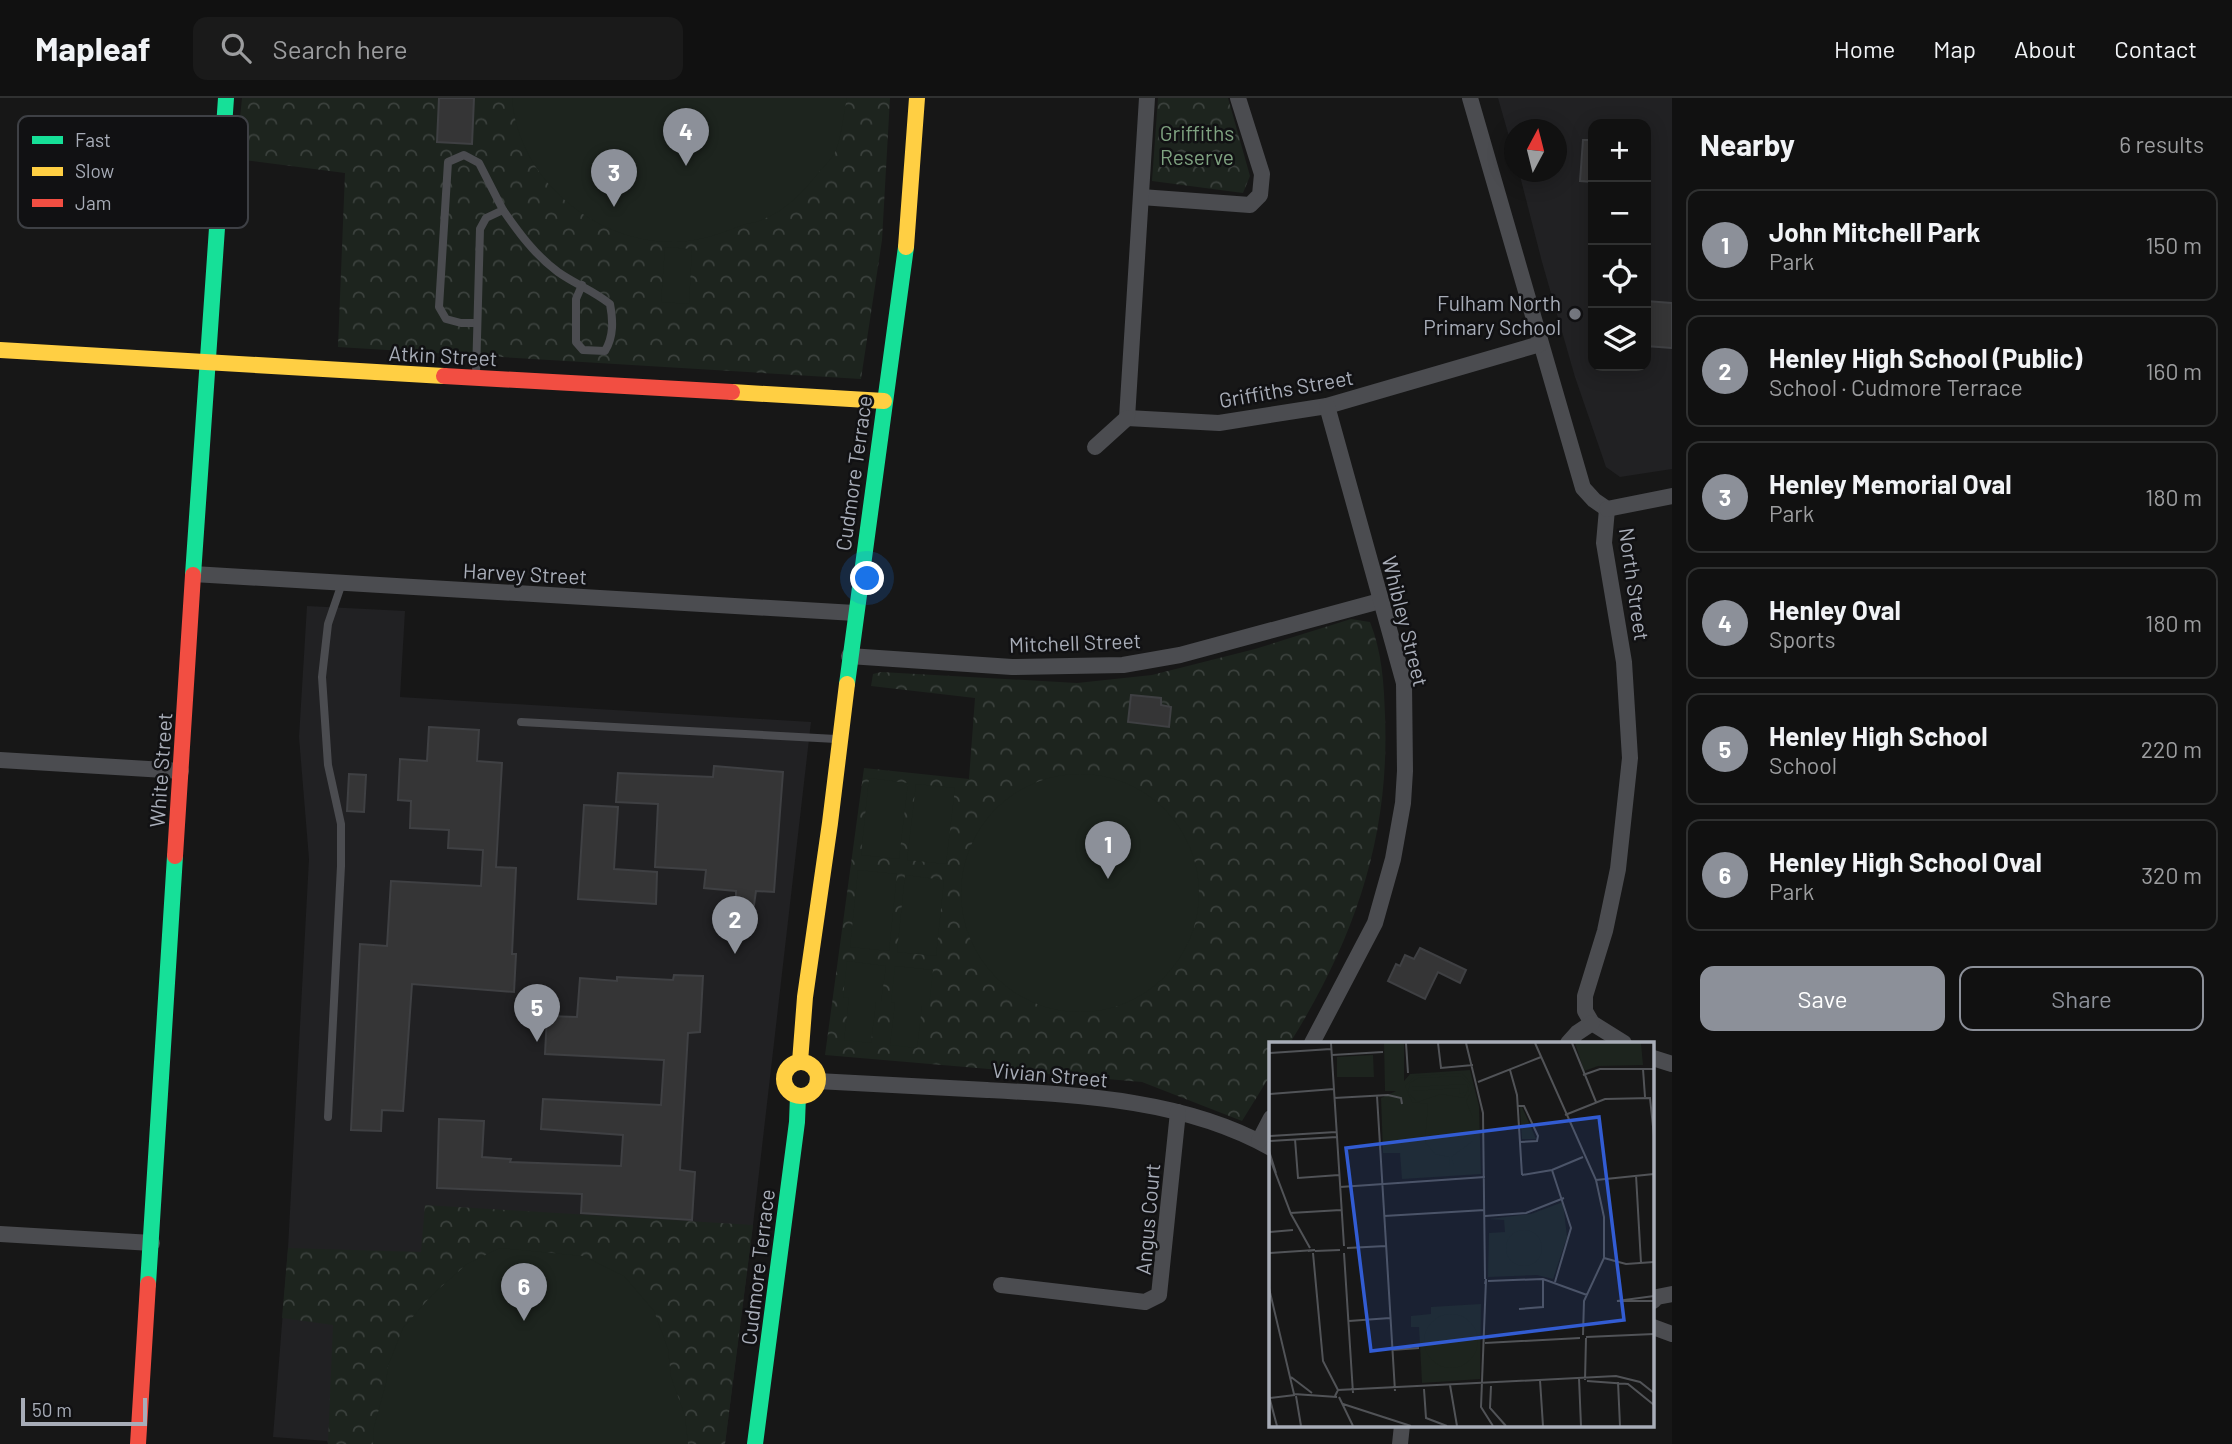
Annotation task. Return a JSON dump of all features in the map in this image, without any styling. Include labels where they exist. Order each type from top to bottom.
[{"type":"street","name":"White Street","points":[[225,116],[226,98]]},
{"type":"street","name":"Cudmore Terrace","points":[[800,1062],[805,997],[830,823],[849,656],[903,279],[917,98]]},
{"type":"street","points":[[1095,447],[1127,418],[1147,98]]},
{"type":"street","points":[[1141,197],[1250,205],[1260,195],[1262,174],[1238,98]]},
{"type":"street","name":"North Street","points":[[1470,98],[1583,488],[1607,509],[1604,543],[1624,662],[1630,758],[1618,869],[1605,931],[1585,996],[1585,1011],[1592,1023]]},
{"type":"street","name":"White Street","points":[[138,1444],[216,228]]},
{"type":"street","name":"Griffiths Street","points":[[1127,418],[1219,423],[1327,406],[1540,344]]},
{"type":"street","name":"Atkin Street","points":[[0,349],[884,401]]},
{"type":"street","name":"Whibley Street","points":[[1313,1042],[1375,923],[1393,859],[1403,803],[1405,771],[1404,683],[1327,406]]},
{"type":"street","points":[[1607,509],[1672,496]]},
{"type":"street","name":"Harvey Street","points":[[193,574],[855,614]]},
{"type":"street","name":"Mitchell Street","points":[[849,656],[1012,667],[1123,665],[1180,655],[1380,601]]},
{"type":"street","points":[[0,760],[181,771]]},
{"type":"street","points":[[1569,1042],[1592,1023],[1622,1042]]},
{"type":"street","points":[[1654,1058],[1672,1064]]},
{"type":"street","points":[[800,1062],[810,1065],[816,1072],[817,1081],[806,1096],[798,1096],[787,1090],[784,1077],[790,1067],[800,1062]]},
{"type":"street","name":"Vivian Street","points":[[817,1081],[1079,1095],[1178,1112],[1265,1145]]},
{"type":"street","name":"Cudmore Terrace","points":[[755,1444],[797,1122],[798,1096]]},
{"type":"street","name":"Angus Court","points":[[1001,1285],[1145,1302],[1160,1295],[1178,1112]]},
{"type":"street","points":[[1265,1145],[1269,1127]]},
{"type":"street","points":[[0,1234],[152,1243]]},
{"type":"street","points":[[1654,1300],[1672,1294]]},
{"type":"street","points":[[1654,1327],[1672,1334]]},
{"type":"street","points":[[1400,1444],[1402,1426]]},
{"type":"lane","points":[[477,323],[446,319],[439,307],[448,162],[464,155],[479,163],[503,211],[527,245],[558,272],[582,285],[610,304],[610,342],[605,351],[583,350],[576,342],[576,299],[582,285]]},
{"type":"lane","points":[[475,378],[480,229],[486,218],[503,211]]},
{"type":"lane","points":[[328,1117],[341,824],[328,765],[322,677],[328,624],[342,583]]},
{"type":"lane","points":[[521,722],[839,739]]},
{"type":"shaded area","name":"Fulham North Primary School","points":[[1498,98],[1672,98],[1672,469],[1620,477],[1606,467],[1575,377],[1522,182],[1567,182],[1567,119],[1504,119]]},
{"type":"shaded area","points":[[307,606],[405,611],[400,697],[811,722],[725,1444],[328,1444],[327,1441],[273,1437],[288,1248],[309,859],[299,737]]},
{"type":"green space","points":[[242,98],[890,98],[882,240],[861,379],[338,347],[345,173],[248,161],[248,116],[240,116]]},
{"type":"green space","points":[[512,98],[847,98],[835,153],[793,201],[759,221],[719,234],[677,242],[647,240],[618,232],[591,219],[566,202],[545,180],[529,155],[517,128]]},
{"type":"green space","name":"Griffiths Reserve","points":[[1158,98],[1228,98],[1250,176],[1243,193],[1152,181]]},
{"type":"green space","points":[[665,247],[692,249],[689,304],[661,302]]},
{"type":"green space","points":[[1351,619],[1370,622],[1380,656],[1383,680],[1385,761],[1374,846],[1350,926],[1333,966],[1291,1042],[1269,1042],[1269,1077],[1242,1121],[1142,1082],[825,1055],[864,768],[969,779],[975,698],[871,686],[873,674],[881,672],[1077,683],[1152,675],[1255,649]]},
{"type":"green space","points":[[1068,774],[1092,774],[1115,779],[1136,788],[1156,801],[1172,817],[1194,858],[1199,893],[1197,916],[1190,939],[1172,969],[1156,985],[1115,1007],[1092,1012],[1068,1012],[1045,1007],[1024,998],[1004,985],[988,969],[966,928],[961,905],[961,881],[966,858],[975,837],[988,817],[1004,801],[1045,779]]},
{"type":"green space","points":[[869,778],[908,783],[899,859],[861,855]]},
{"type":"green space","points":[[916,784],[955,788],[946,864],[907,860]]},
{"type":"green space","points":[[858,870],[897,874],[889,951],[850,947]]},
{"type":"green space","points":[[905,875],[944,880],[936,956],[897,952]]},
{"type":"green space","points":[[847,961],[886,966],[881,1002],[876,1002],[871,1043],[844,1040],[849,998],[843,997]]},
{"type":"green space","points":[[895,966],[933,970],[929,1006],[922,1006],[917,1048],[890,1045],[895,1003],[891,1002]]},
{"type":"green space","points":[[425,1205],[753,1225],[725,1444],[328,1444],[333,1325],[282,1318],[288,1248],[421,1252]]},
{"type":"green space","points":[[500,1248],[583,1256],[624,1276],[654,1311],[668,1349],[671,1377],[685,1416],[688,1444],[373,1444],[374,1427],[388,1366],[403,1328],[432,1295],[467,1264]]},
{"type":"building","points":[[439,98],[474,98],[472,144],[437,142]]},
{"type":"building","points":[[1583,140],[1588,140],[1588,182],[1580,181]]},
{"type":"building","points":[[1651,301],[1672,303],[1672,348],[1651,346]]},
{"type":"building","points":[[1131,695],[1161,698],[1161,705],[1171,707],[1169,727],[1128,722]]},
{"type":"building","points":[[429,727],[479,730],[477,761],[502,763],[496,867],[516,868],[512,954],[516,954],[514,992],[412,984],[403,1111],[382,1110],[381,1131],[351,1130],[360,944],[387,946],[391,881],[481,886],[483,850],[448,848],[449,830],[410,828],[411,801],[398,800],[400,759],[427,761]]},
{"type":"building","points":[[714,766],[783,772],[774,892],[756,891],[754,905],[736,904],[736,891],[704,888],[706,870],[655,867],[658,804],[616,802],[618,773],[713,777]]},
{"type":"building","points":[[349,774],[366,775],[364,812],[347,811]]},
{"type":"building","points":[[584,805],[618,807],[614,869],[657,872],[656,904],[578,899]]},
{"type":"building","points":[[1420,948],[1466,970],[1460,983],[1438,972],[1425,999],[1388,981],[1396,964],[1400,966],[1405,955],[1414,959]]},
{"type":"building","points":[[674,975],[703,976],[700,1032],[688,1033],[680,1170],[695,1172],[692,1220],[581,1213],[582,1194],[437,1188],[439,1119],[484,1121],[482,1157],[511,1159],[510,1162],[621,1166],[623,1135],[541,1129],[543,1099],[661,1105],[664,1060],[545,1054],[547,1016],[577,1017],[580,978],[617,981],[617,977],[673,980]]},
{"type":"traffic: fast","points":[[225,116],[226,98]]},
{"type":"traffic: fast","points":[[193,575],[217,228]]},
{"type":"traffic: fast","points":[[847,684],[906,247]]},
{"type":"traffic: fast","points":[[148,1284],[175,856]]},
{"type":"traffic: fast","points":[[755,1444],[797,1122],[798,1096]]},
{"type":"traffic: slow","points":[[906,247],[917,98]]},
{"type":"traffic: slow","points":[[0,350],[444,376]]},
{"type":"traffic: slow","points":[[732,392],[884,401]]},
{"type":"traffic: slow","points":[[800,1062],[805,997],[847,684]]},
{"type":"traffic: slow","points":[[801,1062],[813,1067],[818,1079],[813,1091],[801,1096],[789,1091],[784,1079],[789,1067],[801,1062]]},
{"type":"traffic: jam","points":[[444,376],[732,392]]},
{"type":"traffic: jam","points":[[175,856],[193,575]]},
{"type":"traffic: jam","points":[[138,1444],[148,1284]]},
{"type":"place","name":"Henley Oval","points":[[686,166]]},
{"type":"place","name":"Henley Memorial Oval","points":[[614,207]]},
{"type":"place","name":"Fulham North Primary School","points":[[1575,314]]},
{"type":"place","name":"John Mitchell Park","points":[[1108,879]]},
{"type":"place","name":"Henley High School (Public)","points":[[735,954]]},
{"type":"place","name":"Henley High School","points":[[537,1042]]},
{"type":"place","name":"Henley High School Oval","points":[[524,1321]]}]
